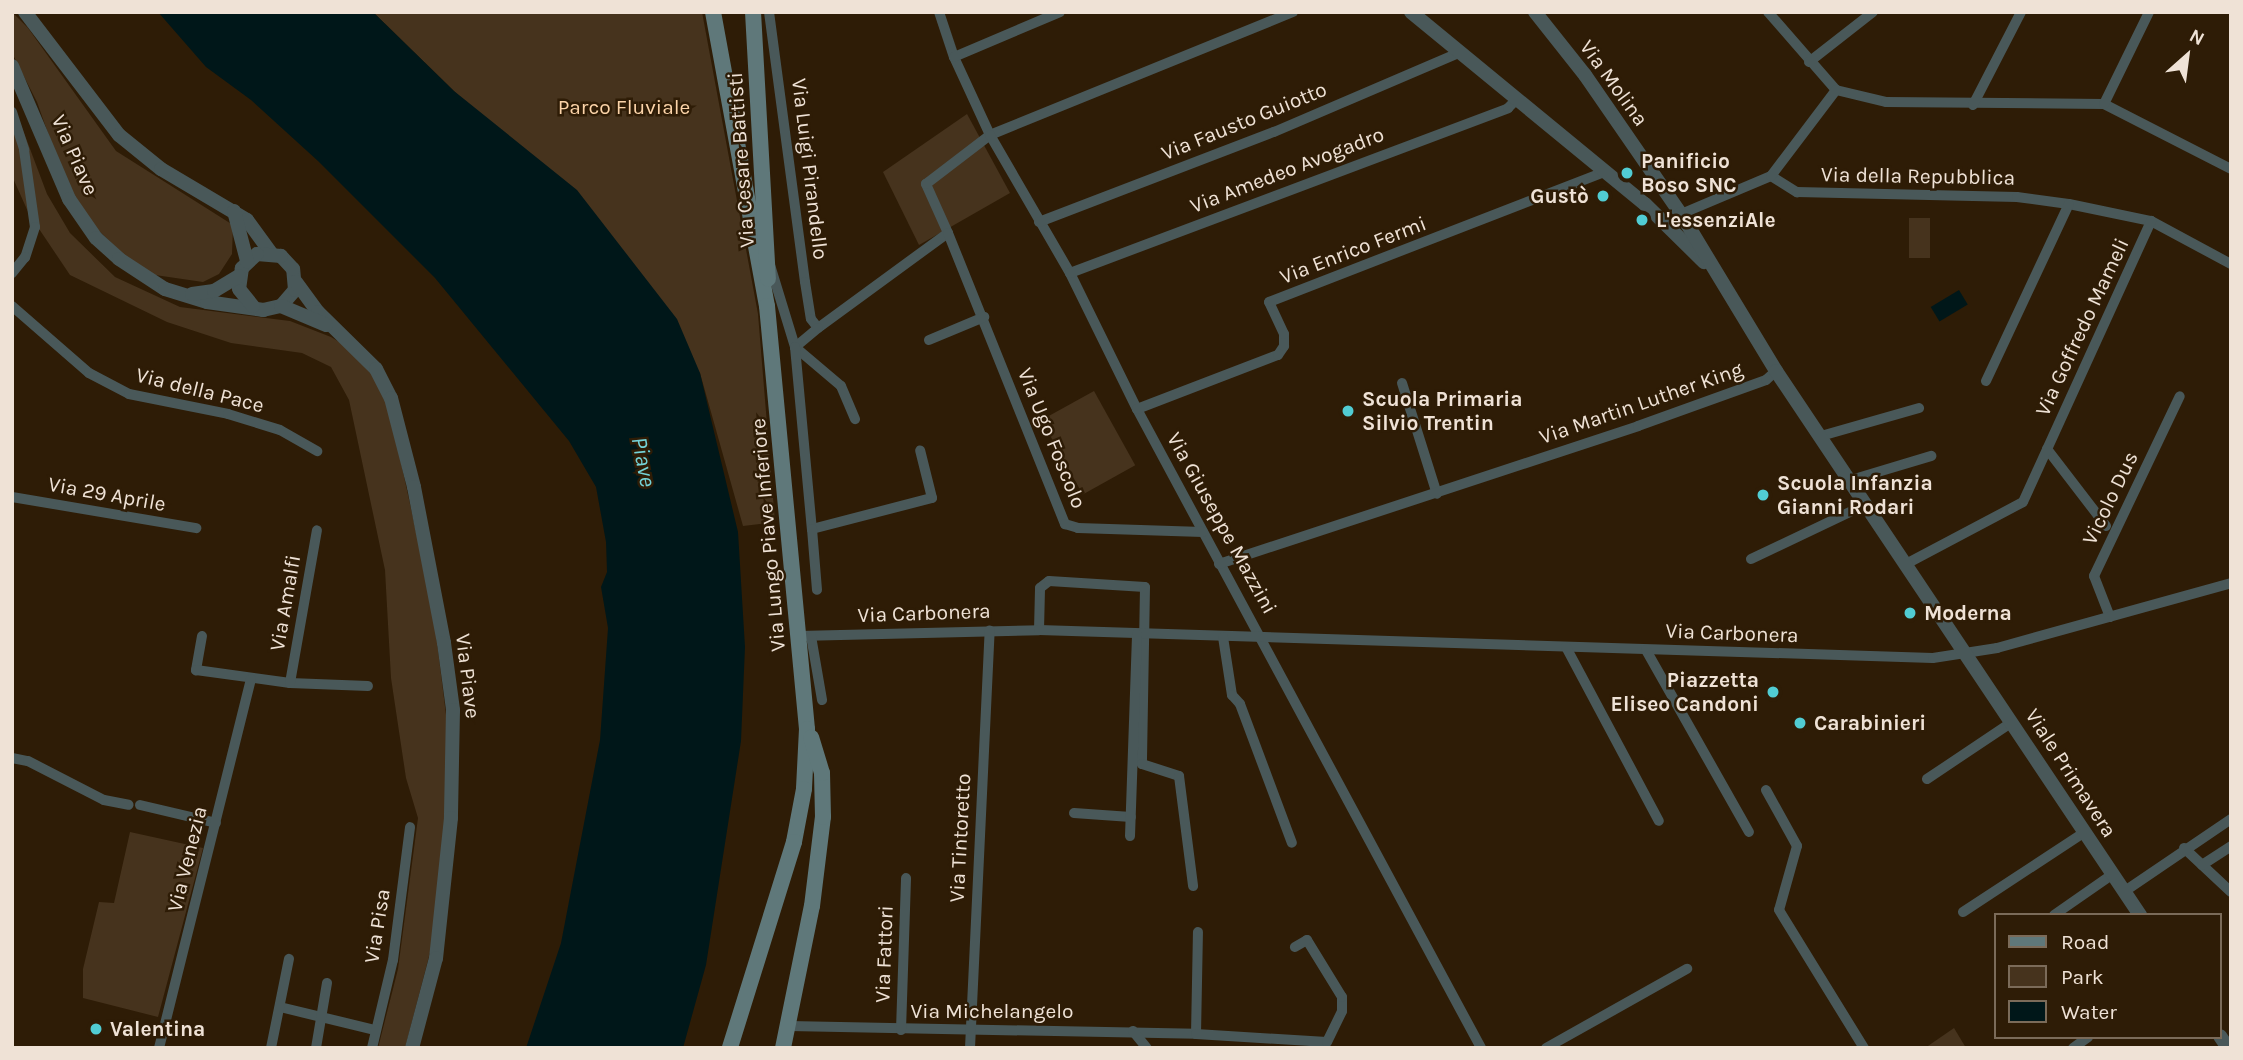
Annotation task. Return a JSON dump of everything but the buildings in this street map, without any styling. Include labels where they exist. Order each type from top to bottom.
[{"type":"main road","name":"Via Lungo Piave Inferiore","points":[[713,12],[767,306],[805,636],[807,729],[804,789],[794,842],[730,1048]]},
{"type":"main road","name":"Via Cesare Battisti","points":[[753,12],[768,262],[767,306]]},
{"type":"main road","points":[[783,1048],[789,1026],[823,817],[822,773],[807,729]]},
{"type":"street","name":"Via Piave","points":[[25,12],[104,117],[139,153],[247,220],[271,253]]},
{"type":"street","name":"Via Luigi Pirandello","points":[[769,12],[805,282],[811,319],[818,328]]},
{"type":"street","name":"Via Giuseppe Mazzini","points":[[939,12],[954,57],[990,135],[1070,273],[1137,409],[1219,564],[1263,638],[1481,1048]]},
{"type":"street","points":[[954,57],[1060,12]]},
{"type":"street","points":[[795,347],[948,233],[926,184],[990,135],[1293,12]]},
{"type":"street","points":[[1411,12],[1645,204],[1710,268]]},
{"type":"street","name":"Via Molina","points":[[1535,12],[1585,75],[1681,215],[1710,268]]},
{"type":"street","points":[[1768,12],[1836,90],[1886,102],[2104,104],[2231,169]]},
{"type":"street","points":[[1809,62],[1873,12]]},
{"type":"street","points":[[1973,104],[2021,12]]},
{"type":"street","points":[[2104,104],[2149,12]]},
{"type":"street","name":"Via Fausto Guiotto","points":[[1039,222],[1274,132],[1461,52]]},
{"type":"street","name":"Via Piave","points":[[12,66],[80,218],[119,260],[164,289],[183,295],[253,306]]},
{"type":"street","points":[[1645,204],[1668,216],[1681,215],[1771,176],[1836,90]]},
{"type":"street","name":"Via Amedeo Avogadro","points":[[1070,273],[1508,108],[1516,100]]},
{"type":"street","points":[[12,112],[24,150],[35,227],[13,270]]},
{"type":"street","name":"Via Enrico Fermi","points":[[1137,409],[1278,355],[1284,346],[1284,334],[1269,302],[1605,172]]},
{"type":"street","name":"Via della Repubblica","points":[[1771,176],[1797,192],[2017,197],[2068,204],[2151,221],[2231,264]]},
{"type":"street","points":[[1986,381],[2068,204]]},
{"type":"street","points":[[183,295],[214,291],[239,276],[247,261],[233,210]]},
{"type":"street","name":"Via Goffredo Mameli","points":[[1906,564],[2023,502],[2151,221]]},
{"type":"street","name":"Via Ugo Foscolo","points":[[948,233],[1065,524],[1078,528],[1203,532]]},
{"type":"street","points":[[239,276],[240,293],[253,306],[263,310],[281,306],[292,296],[296,282],[289,262],[271,253],[247,261]]},
{"type":"street","points":[[768,262],[795,347],[817,590]]},
{"type":"street","name":"Viale Primavera","points":[[1710,268],[2139,913]]},
{"type":"street","name":"Via Piave","points":[[296,282],[337,331],[376,369],[391,398],[414,487],[453,710],[452,818],[436,958],[412,1048]]},
{"type":"street","name":"Via della Pace","points":[[12,306],[89,373],[129,394],[228,414],[280,430],[317,452]]},
{"type":"street","name":"Via Piave","points":[[281,306],[337,331]]},
{"type":"street","points":[[929,341],[984,317]]},
{"type":"street","points":[[795,347],[841,386],[855,419]]},
{"type":"street","name":"Via Martin Luther King","points":[[1219,564],[1651,422],[1766,380],[1776,371]]},
{"type":"street","points":[[1402,383],[1437,494]]},
{"type":"street","name":"Vicolo Dus","points":[[2110,617],[2094,576],[2180,396]]},
{"type":"street","points":[[1821,436],[1919,408]]},
{"type":"street","name":"Via Goffredo Mameli","points":[[2048,449],[2106,526]]},
{"type":"street","points":[[812,529],[932,498],[920,450]]},
{"type":"street","points":[[1851,480],[1931,456]]},
{"type":"street","name":"Via 29 Aprile","points":[[12,497],[196,528]]},
{"type":"street","points":[[1751,559],[1867,504]]},
{"type":"street","name":"Via Amalfi","points":[[290,683],[317,530]]},
{"type":"street","points":[[1039,630],[1040,588],[1049,581],[1145,587],[1130,836]]},
{"type":"street","name":"Via Carbonera","points":[[805,636],[1039,630],[1646,650],[1966,656],[2231,583]]},
{"type":"street","name":"Via Tintoretto","points":[[970,1048],[990,630]]},
{"type":"street","points":[[1141,634],[1142,764],[1179,776],[1193,886]]},
{"type":"street","name":"Via Amalfi","points":[[202,636],[196,670],[290,683],[368,686]]},
{"type":"street","points":[[805,636],[822,700]]},
{"type":"street","points":[[1223,637],[1232,695],[1240,704],[1292,842]]},
{"type":"street","points":[[1566,647],[1659,821]]},
{"type":"street","points":[[1646,650],[1749,832]]},
{"type":"street","name":"Via Venezia","points":[[159,1048],[251,679]]},
{"type":"street","points":[[1927,779],[2012,722]]},
{"type":"street","points":[[12,758],[29,761],[104,800],[216,823]]},
{"type":"street","points":[[1766,790],[1797,846],[1779,909],[1864,1048]]},
{"type":"street","points":[[1074,813],[1130,817]]},
{"type":"street","points":[[2125,891],[2184,848],[2231,819]]},
{"type":"street","name":"Via Pisa","points":[[372,1048],[393,960],[410,827]]},
{"type":"street","points":[[1963,912],[2085,832]]},
{"type":"street","points":[[2202,865],[2231,846]]},
{"type":"street","points":[[2184,848],[2231,892]]},
{"type":"street","points":[[2057,913],[2113,874]]},
{"type":"street","name":"Via Fattori","points":[[901,1030],[906,878]]},
{"type":"street","points":[[1196,1034],[1198,932]]},
{"type":"street","name":"Via Michelangelo","points":[[789,1026],[901,1030],[1133,1031],[1326,1042],[1342,1011],[1342,997],[1307,940],[1295,947]]},
{"type":"street","points":[[271,1048],[289,959]]},
{"type":"street","points":[[1546,1048],[1687,969]]},
{"type":"street","points":[[316,1048],[327,983]]},
{"type":"street","points":[[280,1007],[321,1020],[375,1030]]},
{"type":"street","points":[[1133,1031],[1147,1048]]},
{"type":"green space","points":[[12,12],[28,28],[116,151],[233,225],[232,254],[219,274],[203,282],[155,275],[129,260],[88,220],[66,184],[37,102],[12,53]]},
{"type":"green space","name":"Parco Fluviale","points":[[373,12],[702,12],[758,314],[775,522],[743,526],[700,373],[454,91]]},
{"type":"green space","points":[[12,101],[47,194],[70,233],[115,277],[180,307],[290,321],[331,337],[349,348],[374,377],[390,412],[433,610],[448,731],[445,830],[433,941],[405,1048],[378,1048],[398,969],[418,818],[406,778],[391,678],[385,570],[349,400],[331,367],[302,353],[231,343],[167,322],[70,275],[29,214],[12,176]]},
{"type":"green space","points":[[967,114],[1010,193],[919,245],[883,172]]},
{"type":"green space","points":[[1909,218],[1930,218],[1930,258],[1909,258]]},
{"type":"green space","points":[[1094,391],[1135,465],[1083,494],[1042,420]]},
{"type":"green space","points":[[130,832],[203,848],[158,1017],[83,998],[83,969],[99,902],[114,903]]},
{"type":"green space","points":[[1954,1028],[1966,1048],[1925,1048]]},
{"type":"water","name":"Piave","points":[[158,12],[373,12],[454,91],[577,190],[677,319],[700,373],[738,532],[745,647],[741,741],[706,965],[683,1048],[526,1048],[561,943],[600,740],[608,628],[601,587],[607,572],[606,542],[596,487],[569,441],[435,278],[318,161],[251,100],[206,67]]},
{"type":"water","points":[[1959,290],[1968,305],[1939,322],[1931,307]]},
{"type":"place","name":"Panificio Boso SNC","points":[[1627,173]]},
{"type":"place","name":"Gustò","points":[[1603,196]]},
{"type":"place","name":"L'essenziAle","points":[[1642,220]]},
{"type":"place","name":"Scuola Primaria Silvio Trentin","points":[[1348,411]]},
{"type":"place","name":"Scuola Infanzia Gianni Rodari","points":[[1763,495]]},
{"type":"place","name":"Moderna","points":[[1910,613]]},
{"type":"place","name":"Piazzetta Eliseo Candoni","points":[[1773,692]]},
{"type":"place","name":"Carabinieri","points":[[1800,723]]},
{"type":"place","name":"Valentina","points":[[96,1029]]}]
